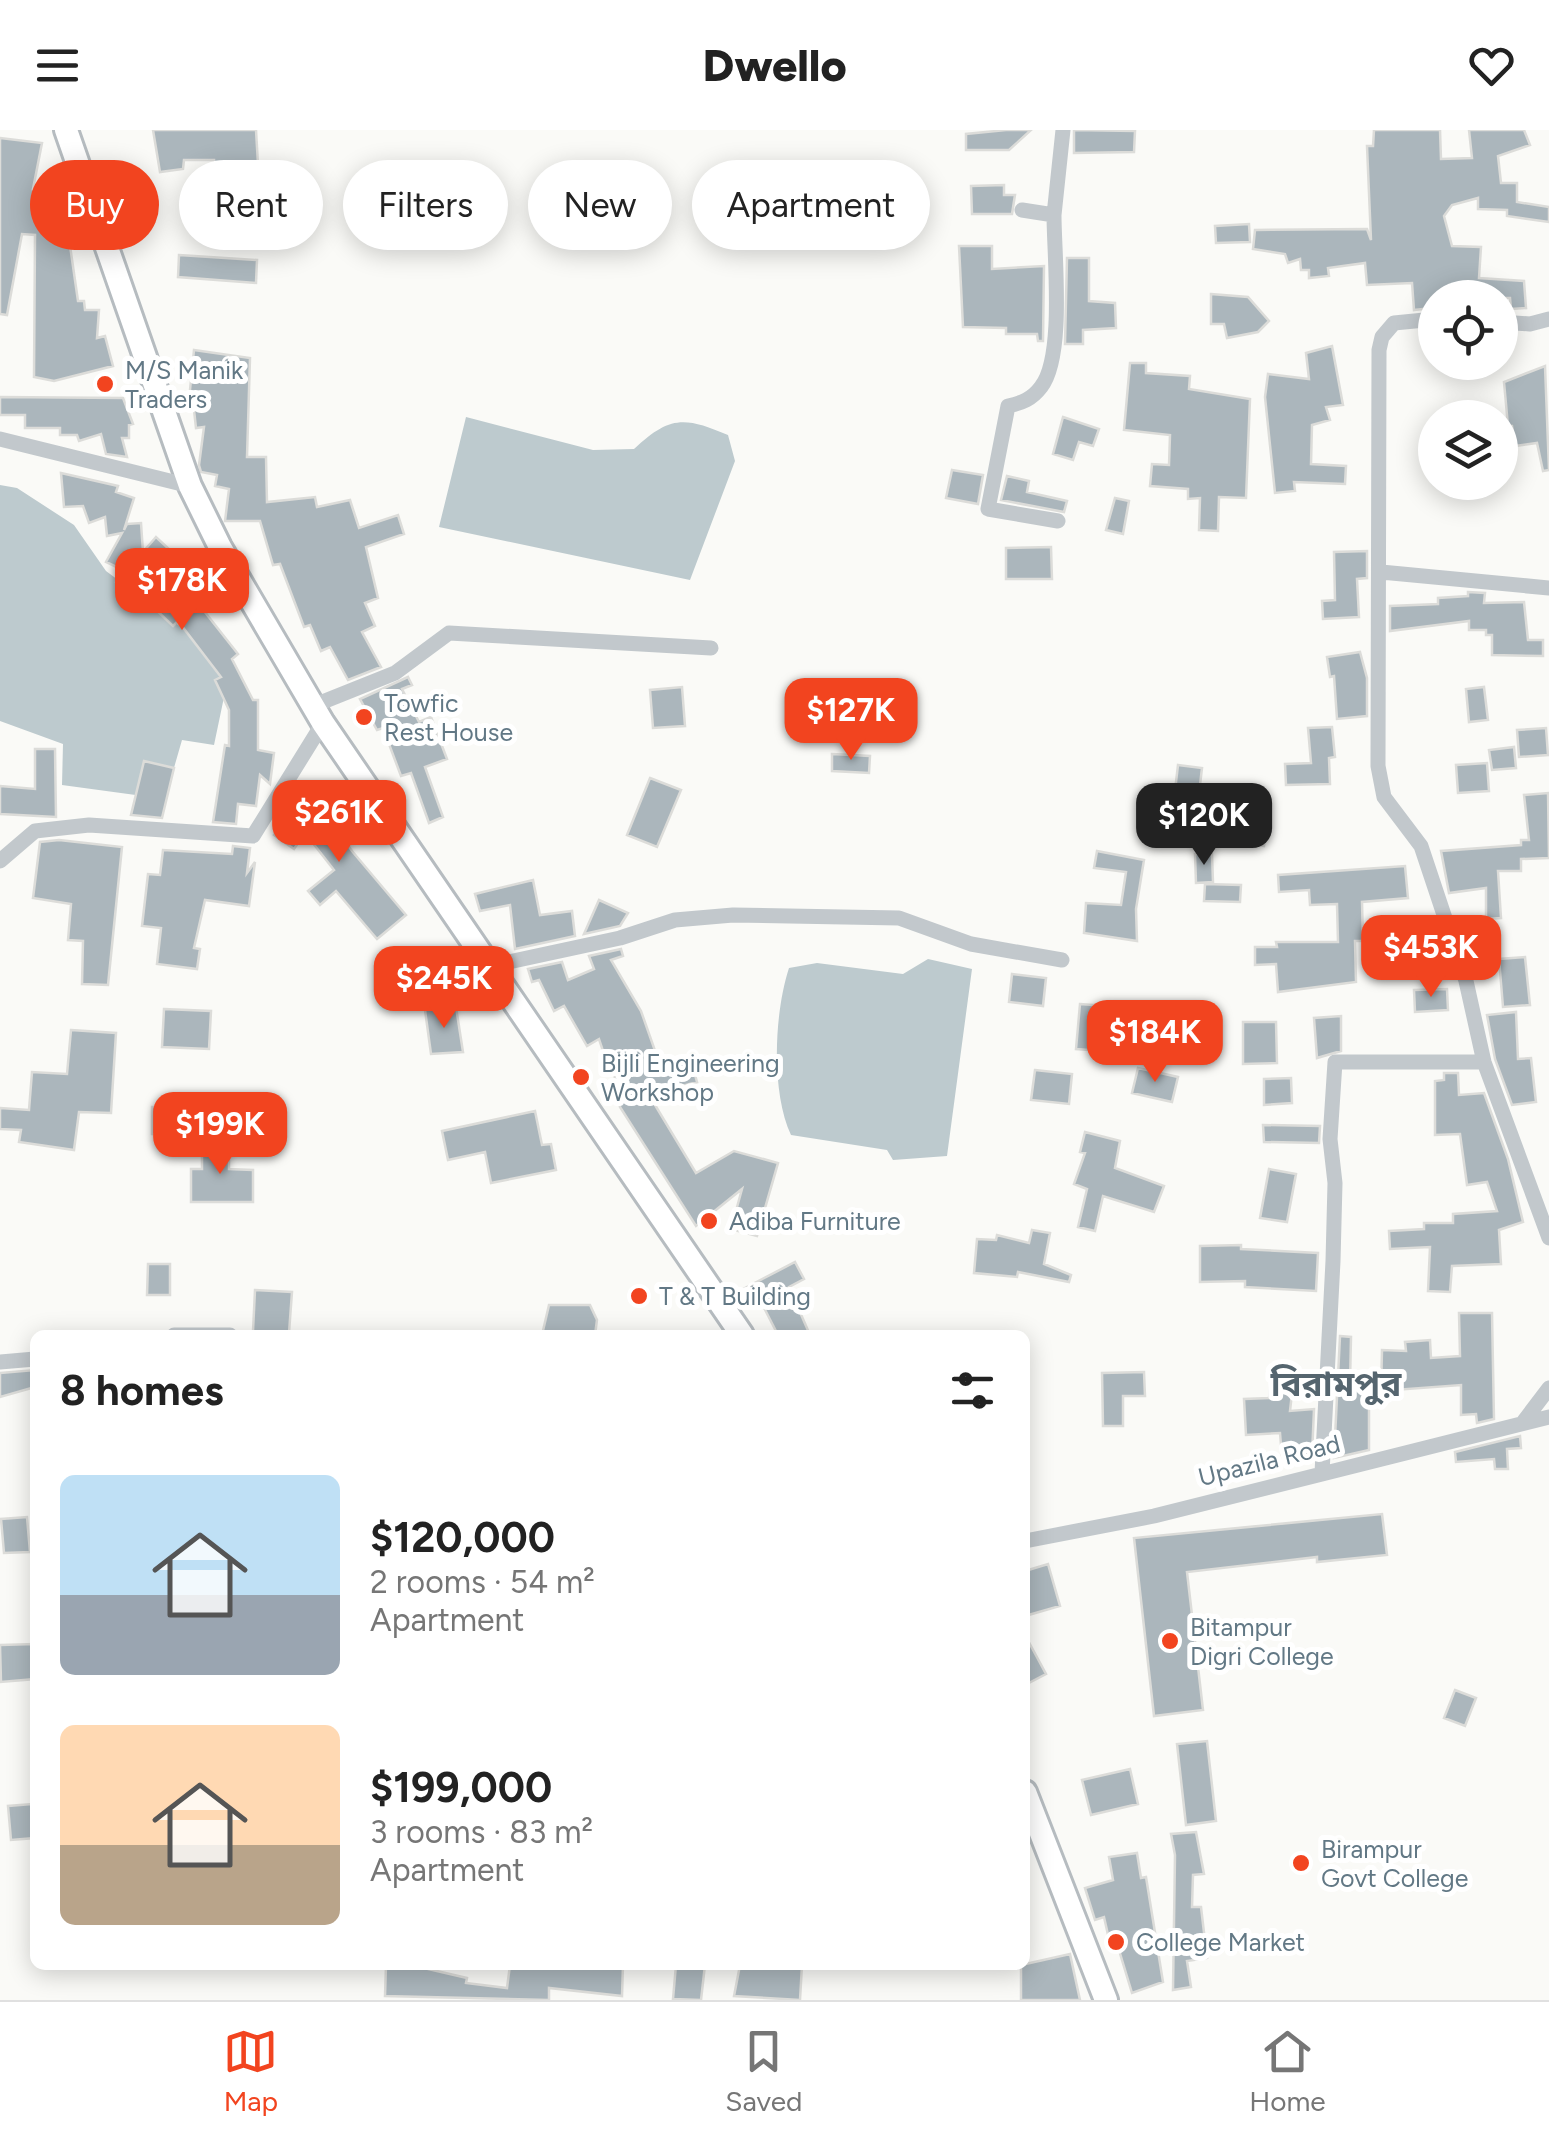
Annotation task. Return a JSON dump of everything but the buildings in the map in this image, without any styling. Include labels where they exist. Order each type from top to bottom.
[{"type":"main road","points":[[66,130],[190,486],[220,547],[319,714],[739,1330]]},
{"type":"main road","points":[[1030,1805],[1106,2000]]},
{"type":"street","points":[[1058,521],[988,509],[1008,406],[1026,402],[1043,386],[1053,359],[1054,215],[1063,130]]},
{"type":"street","points":[[1022,210],[1054,215]]},
{"type":"street","points":[[1518,323],[1549,320]]},
{"type":"street","points":[[1418,321],[1394,323],[1382,337],[1379,350],[1378,766],[1384,797],[1422,846],[1466,981],[1484,1062],[1549,1238]]},
{"type":"street","points":[[0,439],[190,486]]},
{"type":"street","points":[[1380,572],[1549,588]]},
{"type":"street","points":[[0,862],[35,831],[89,825],[253,836],[319,714],[395,673],[449,633],[711,648]]},
{"type":"street","points":[[490,966],[620,938],[675,920],[733,914],[898,918],[971,944],[1062,960]]},
{"type":"street","points":[[1322,1473],[1333,1260],[1335,1183],[1330,1139],[1335,1062],[1484,1062]]},
{"type":"street","points":[[0,1362],[30,1359]]},
{"type":"street","points":[[1524,1421],[1549,1388]]},
{"type":"street","name":"Upazila Road","points":[[1030,1540],[1154,1516],[1549,1417]]},
{"type":"shaded area","points":[[466,417],[593,450],[634,449],[657,430],[678,423],[688,422],[728,435],[735,461],[690,580],[439,527]]},
{"type":"shaded area","points":[[0,485],[17,488],[74,525],[106,571],[205,645],[228,678],[214,745],[182,740],[165,799],[62,785],[63,744],[0,721]]},
{"type":"shaded area","points":[[928,959],[972,969],[947,1156],[893,1160],[887,1150],[791,1135],[780,1097],[777,1053],[780,1007],[789,968],[817,963],[903,974]]},
{"type":"place","name":"M/S Manik Traders","points":[[105,384]]},
{"type":"place","name":"Towfic Rest House","points":[[364,717]]},
{"type":"place","name":"Bijli Engineering Workshop","points":[[581,1077]]},
{"type":"place","name":"Adiba Furniture","points":[[709,1221]]},
{"type":"place","name":"T & T Building","points":[[639,1296]]},
{"type":"place","name":"Bitampur Digri College","points":[[1170,1641]]},
{"type":"place","name":"Birampur Govt College","points":[[1301,1863]]},
{"type":"place","name":"College Market","points":[[1116,1942]]},
{"type":"district","name":"বিরামপুর","points":[[1336,1384]]}]
